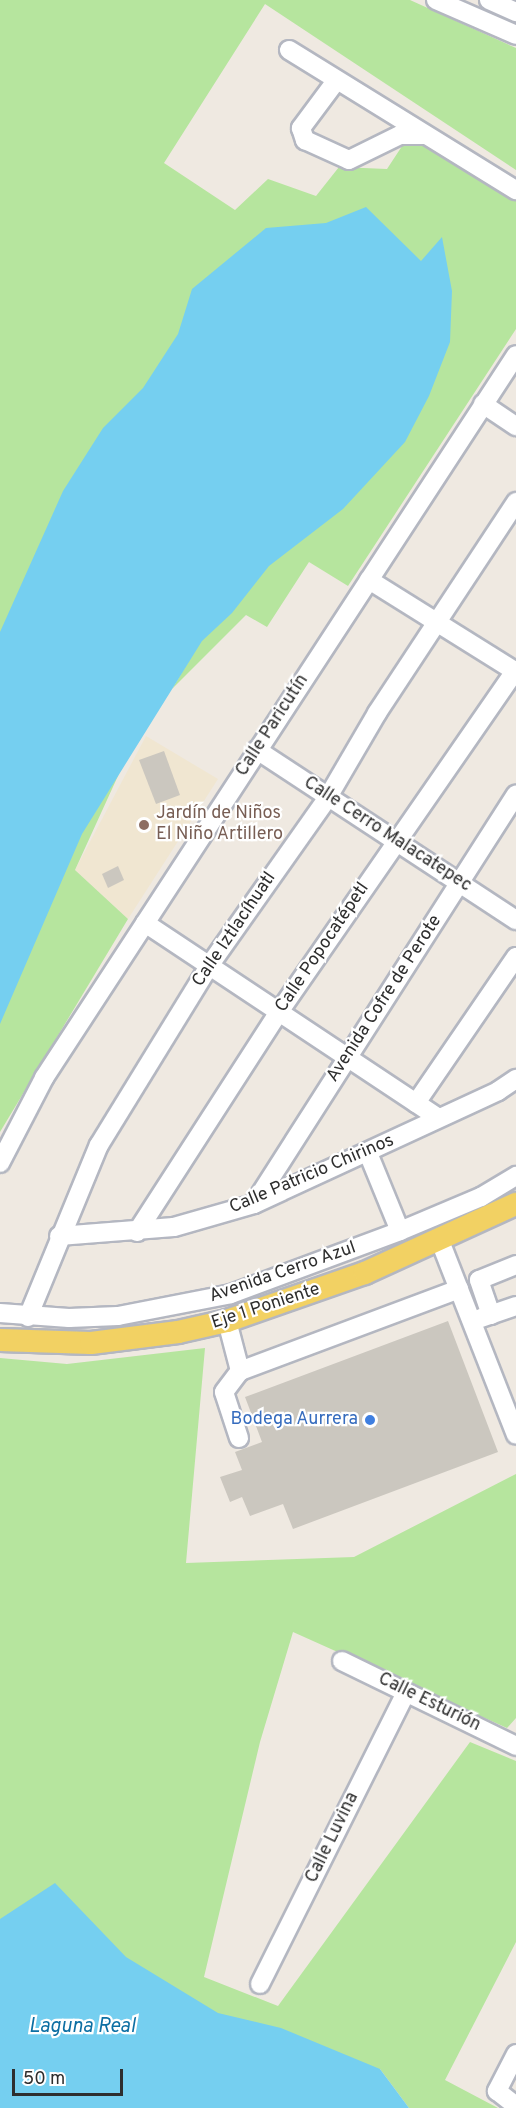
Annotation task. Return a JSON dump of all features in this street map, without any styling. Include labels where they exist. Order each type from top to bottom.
[{"type":"main road","name":"Eje 1 Poniente","points":[[0,1340],[91,1343],[178,1332],[227,1321],[366,1273],[516,1204]]},
{"type":"street","points":[[436,0],[516,35]]},
{"type":"street","points":[[489,0],[516,12]]},
{"type":"street","points":[[289,50],[516,190]]},
{"type":"street","points":[[336,81],[301,128],[305,140],[349,160],[400,135],[424,135]]},
{"type":"street","name":"Calle Paricutín","points":[[0,1163],[44,1078],[516,355]]},
{"type":"street","points":[[483,404],[516,426]]},
{"type":"street","name":"Calle Iztlacíhuatl","points":[[28,1317],[59,1236],[99,1145],[209,966],[328,797],[437,622],[516,502]]},
{"type":"street","points":[[369,580],[516,671]]},
{"type":"street","name":"Calle Popocatépetl","points":[[137,1232],[279,1012],[516,671]]},
{"type":"street","name":"Calle Cerro Malacatepec","points":[[257,750],[516,920]]},
{"type":"street","name":"Avenida Cofre de Perote","points":[[254,1204],[516,795]]},
{"type":"street","points":[[145,923],[438,1118]]},
{"type":"street","points":[[416,1103],[516,957]]},
{"type":"street","name":"Calle Patricio Chirinos","points":[[59,1236],[137,1232],[201,1220],[254,1204],[368,1153],[516,1079]]},
{"type":"street","points":[[368,1153],[400,1231]]},
{"type":"street","name":"Avenida Cerro Azul","points":[[0,1313],[28,1317],[118,1316],[231,1294],[400,1231],[481,1197],[516,1176]]},
{"type":"street","points":[[440,1240],[516,1435]]},
{"type":"street","points":[[491,1315],[479,1280],[516,1265]]},
{"type":"street","points":[[239,1438],[224,1392],[240,1371],[459,1289]]},
{"type":"street","points":[[471,1321],[516,1305]]},
{"type":"street","points":[[227,1321],[240,1371]]},
{"type":"street","name":"Calle Esturión","points":[[342,1660],[516,1746]]},
{"type":"street","name":"Calle Luvina","points":[[260,1984],[406,1692]]},
{"type":"street","points":[[516,2054],[498,2094],[516,2106]]},
{"type":"shaded area","name":"Jardín de Niños El Niño Artillero","points":[[146,736],[218,779],[128,919],[75,870]]},
{"type":"green space","points":[[0,0],[410,0],[516,48],[516,170],[265,4],[164,163],[235,210],[268,179],[316,196],[339,167],[387,169],[410,134],[516,201],[516,329],[348,586],[309,562],[267,627],[246,615],[172,689],[199,644],[165,673],[75,870],[128,919],[0,1132]]},
{"type":"green space","points":[[205,1348],[186,1563],[354,1557],[516,1474],[516,1718],[507,1728],[293,1632],[260,1742],[204,1977],[278,2006],[470,1742],[516,1761],[516,1942],[445,2080],[498,2108],[409,2108],[380,2069],[0,2108],[0,1358],[67,1364]]},
{"type":"water","points":[[366,207],[421,261],[442,237],[452,291],[450,342],[429,396],[405,442],[343,509],[269,566],[232,613],[202,641],[82,834],[0,1024],[0,632],[63,491],[103,428],[143,388],[178,334],[192,289],[266,228],[326,223]]},
{"type":"water","name":"Laguna Real","points":[[55,1883],[126,1957],[218,2013],[281,2028],[380,2069],[409,2108],[0,2108],[0,1919]]},
{"type":"building","points":[[164,751],[180,795],[156,804],[139,760]]},
{"type":"building","points":[[118,866],[124,880],[108,888],[102,874]]},
{"type":"building","name":"Bodega Aurrera","points":[[448,1321],[498,1452],[293,1529],[283,1504],[250,1516],[242,1497],[230,1502],[220,1477],[242,1470],[235,1452],[262,1442],[245,1397]]},
{"type":"place","name":"Jardín de Niños El Niño Artillero","points":[[144,825]]},
{"type":"place","name":"Bodega Aurrera","points":[[370,1420]]}]
